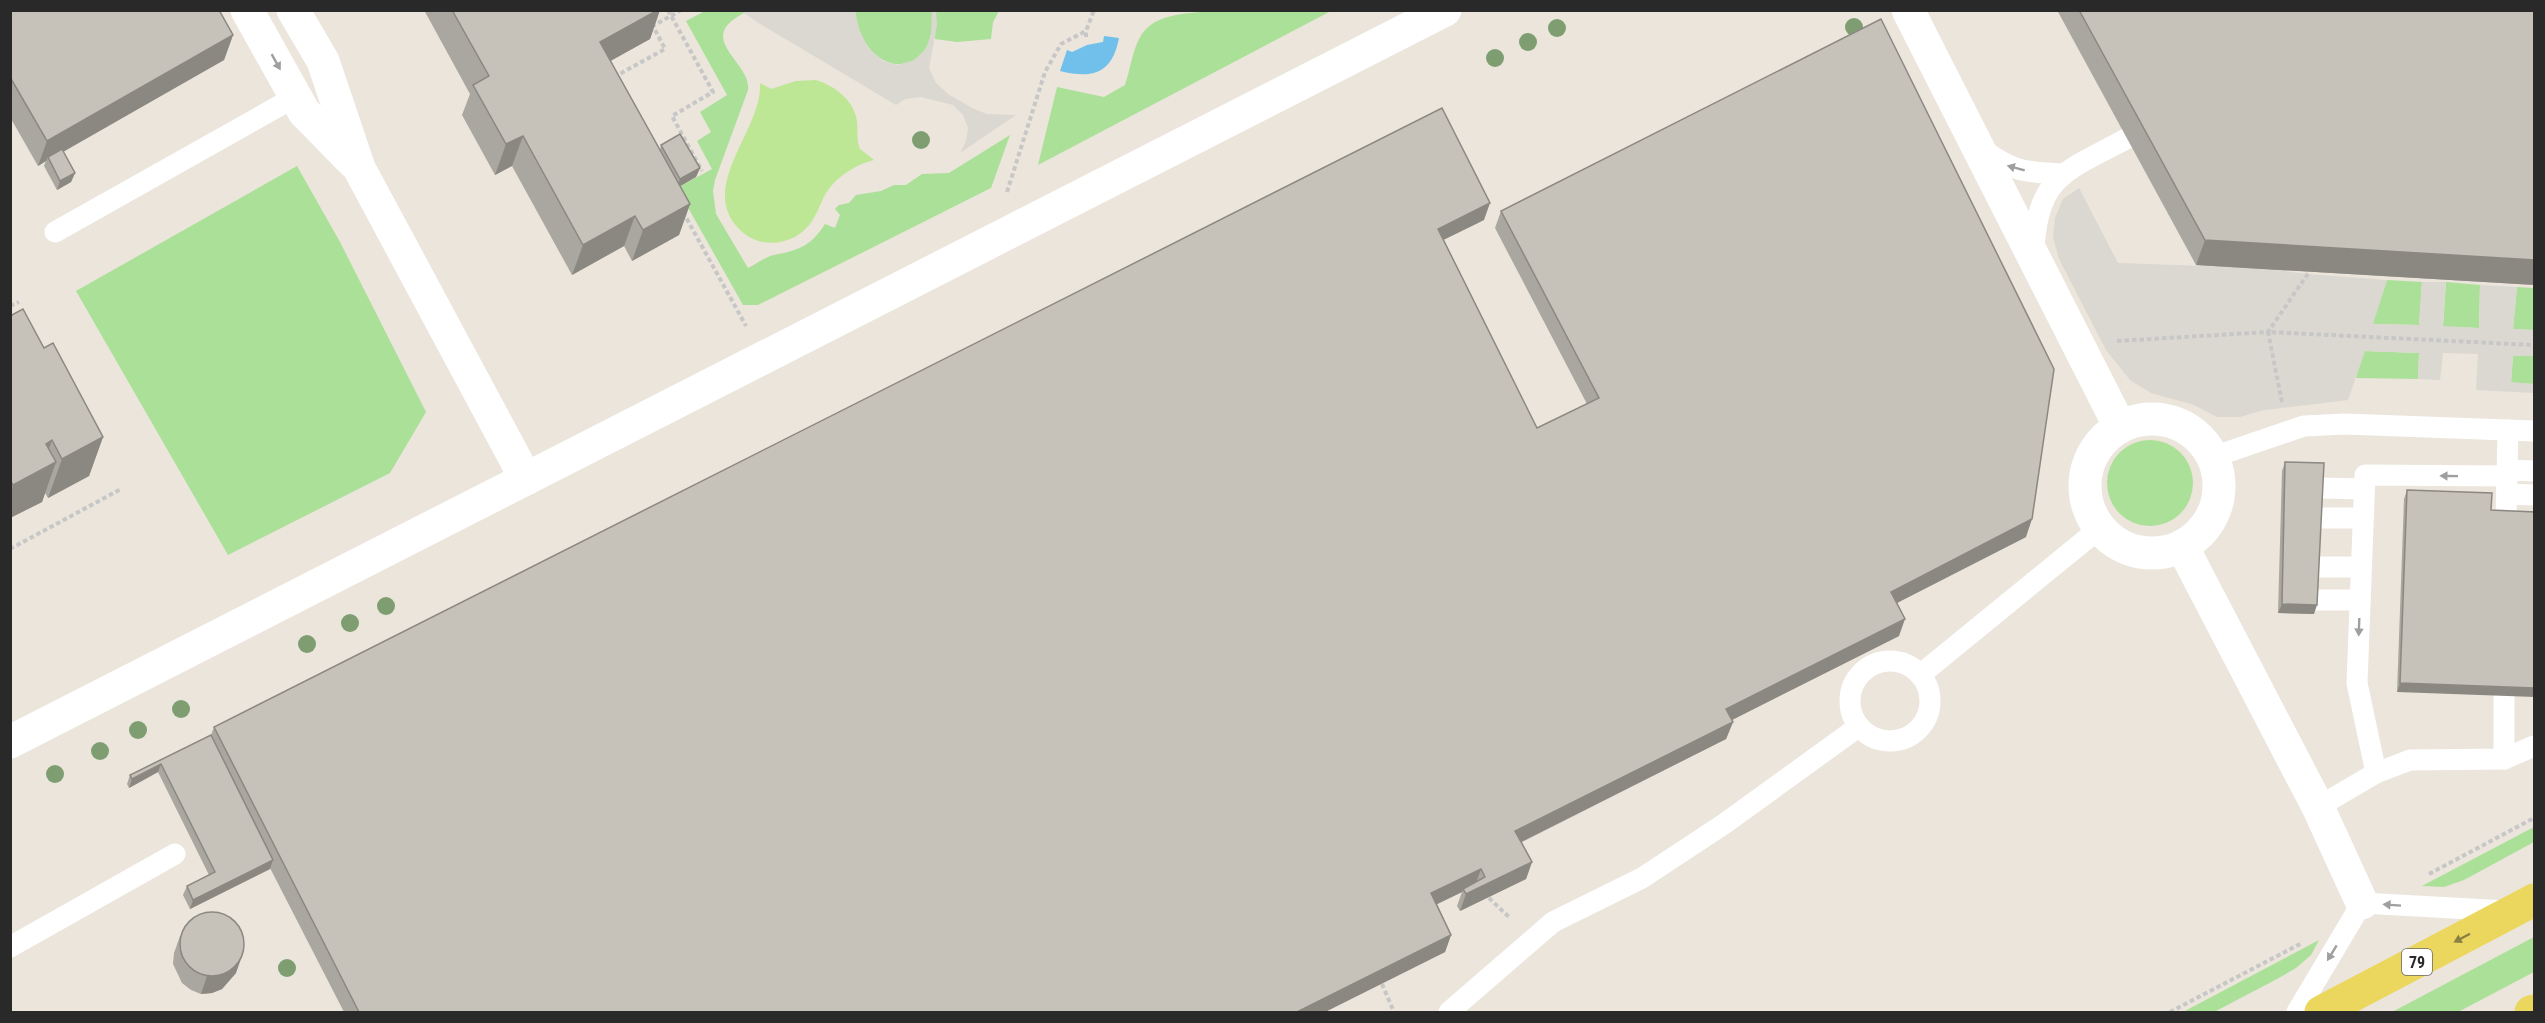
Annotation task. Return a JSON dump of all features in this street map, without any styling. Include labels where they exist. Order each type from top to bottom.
[{"type":"main road","name":"79","points":[[2321,1012],[2524,905]]},
{"type":"street","points":[[247,10],[304,112],[359,168]]},
{"type":"street","points":[[293,10],[322,61],[359,168],[526,479]]},
{"type":"street","points":[[10,742],[1445,10]]},
{"type":"street","points":[[1908,10],[2120,427]]},
{"type":"street","points":[[2158,419],[2173,422],[2199,438],[2213,457],[2218,479],[2214,510],[2207,524],[2182,546],[2163,552],[2145,552],[2126,548],[2112,540],[2100,528],[2085,498],[2086,471],[2098,445],[2120,427],[2141,420],[2158,419]]},
{"type":"street","points":[[2182,546],[2318,807],[2362,903]]},
{"type":"lane","points":[[56,232],[295,97]]},
{"type":"lane","points":[[2034,257],[2036,222],[2044,197],[2062,174],[2126,138]]},
{"type":"lane","points":[[1976,145],[2004,165],[2031,172],[2062,174]]},
{"type":"lane","points":[[2213,457],[2274,434],[2304,426],[2345,424],[2535,431]]},
{"type":"lane","points":[[2506,519],[2508,430]]},
{"type":"lane","points":[[2376,773],[2357,683],[2365,475],[2508,480],[2535,471]]},
{"type":"lane","points":[[2508,480],[2535,495]]},
{"type":"lane","points":[[2320,488],[2364,489]]},
{"type":"lane","points":[[2319,518],[2363,518]]},
{"type":"lane","points":[[1920,675],[2100,528]]},
{"type":"lane","points":[[2316,567],[2361,567]]},
{"type":"lane","points":[[2315,600],[2360,600]]},
{"type":"lane","points":[[1872,658],[1898,662],[1913,668],[1920,675],[1929,691],[1929,709],[1921,727],[1914,734],[1905,739],[1885,742],[1866,734],[1858,727],[1850,707],[1852,686],[1872,658]]},
{"type":"lane","points":[[2504,696],[2504,759]]},
{"type":"lane","points":[[1449,1012],[1553,922],[1642,878],[1724,824],[1858,727]]},
{"type":"lane","points":[[2318,807],[2376,773],[2410,760],[2504,759],[2535,746]]},
{"type":"lane","points":[[10,947],[175,854]]},
{"type":"lane","points":[[2297,1012],[2362,903],[2524,905]]},
{"type":"path","points":[[668,10],[713,92],[672,116],[702,171]]},
{"type":"path","points":[[609,80],[665,49],[653,26],[681,10]]},
{"type":"path","points":[[1086,38],[1086,31],[1094,10]]},
{"type":"path","points":[[1007,193],[1045,72],[1061,44],[1086,31]]},
{"type":"path","points":[[678,204],[746,326]]},
{"type":"path","points":[[2283,408],[2268,332],[2309,272]]},
{"type":"path","points":[[10,306],[19,302]]},
{"type":"path","points":[[2113,341],[2268,332],[2535,345]]},
{"type":"path","points":[[10,549],[121,489]]},
{"type":"path","points":[[2422,878],[2535,818]]},
{"type":"path","points":[[1489,898],[1511,919]]},
{"type":"path","points":[[2170,1012],[2305,941]]},
{"type":"path","points":[[1382,984],[1394,1012]]},
{"type":"green space","points":[[705,11],[744,11],[730,23],[724,32],[724,41],[747,80],[748,90],[713,191],[716,214],[748,268],[771,256],[804,246],[825,224],[835,228],[840,215],[835,209],[839,205],[849,203],[856,195],[881,191],[894,185],[906,185],[922,174],[949,173],[1010,135],[991,188],[758,305],[743,305],[677,188],[712,169],[697,141],[711,132],[700,112],[727,95],[686,21]]},
{"type":"green space","points":[[855,11],[932,11],[931,35],[923,52],[912,61],[898,64],[884,60],[871,50],[861,34]]},
{"type":"green space","points":[[936,11],[999,11],[993,22],[991,39],[957,42],[935,39]]},
{"type":"green space","points":[[1210,11],[1331,11],[1038,165],[1057,87],[1104,97],[1125,85],[1139,39],[1152,24],[1170,16]]},
{"type":"green space","points":[[816,80],[837,90],[848,100],[857,121],[860,149],[874,160],[841,176],[826,194],[812,221],[797,236],[777,243],[756,240],[738,228],[728,211],[725,194],[728,175],[758,101],[760,83],[771,89],[796,81]]},
{"type":"green space","points":[[297,166],[340,242],[426,412],[390,473],[228,555],[76,291]]},
{"type":"green space","points":[[2387,280],[2422,282],[2419,325],[2372,324]]},
{"type":"green space","points":[[2446,282],[2480,285],[2479,328],[2443,327]]},
{"type":"green space","points":[[2517,287],[2534,288],[2534,330],[2513,329]]},
{"type":"green space","points":[[2364,351],[2419,353],[2418,379],[2356,378]]},
{"type":"green space","points":[[2513,356],[2534,356],[2534,384],[2511,383]]},
{"type":"green space","points":[[2142,440],[2158,440],[2181,452],[2190,466],[2193,483],[2190,500],[2181,514],[2158,526],[2142,526],[2126,519],[2114,507],[2107,491],[2107,475],[2114,459],[2126,447]]},
{"type":"green space","points":[[2534,827],[2534,842],[2464,880],[2444,887],[2422,886]]},
{"type":"green space","points":[[2534,937],[2534,972],[2458,1012],[2392,1012]]},
{"type":"green space","points":[[2319,940],[2311,955],[2296,968],[2277,979],[2214,1012],[2183,1012]]},
{"type":"shaded area","points":[[744,11],[855,11],[859,29],[868,48],[883,61],[897,65],[914,60],[926,49],[931,34],[932,11],[936,11],[937,25],[929,68],[936,83],[948,94],[974,109],[987,114],[1016,115],[960,153],[966,141],[968,128],[963,115],[953,105],[921,97],[905,99],[896,105],[757,22]]},
{"type":"shaded area","points":[[2079,188],[2118,263],[2263,268],[2387,280],[2373,324],[2419,325],[2422,282],[2446,282],[2443,326],[2479,328],[2480,285],[2517,287],[2513,329],[2534,330],[2534,356],[2513,356],[2511,382],[2534,384],[2534,393],[2476,390],[2478,354],[2443,353],[2440,380],[2418,379],[2419,353],[2365,351],[2348,400],[2264,410],[2240,417],[2217,417],[2194,405],[2151,393],[2130,380],[2106,350],[2059,259],[2053,237],[2055,218],[2063,199]]},
{"type":"water","points":[[1104,36],[1119,38],[1116,50],[1106,66],[1091,74],[1060,71],[1067,50],[1072,52],[1087,45],[1103,42]]},
{"type":"building","points":[[10,10],[219,10],[233,35],[47,141],[10,77]]},
{"type":"building","points":[[452,10],[658,10],[600,42],[690,204],[643,230],[635,216],[583,245],[523,136],[506,144],[473,85],[489,76]]},
{"type":"building","points":[[2079,10],[2535,10],[2535,260],[2205,240]]},
{"type":"building","points":[[1881,19],[2054,369],[2032,519],[1891,592],[1905,619],[1726,709],[1733,722],[1515,831],[1532,862],[1466,894],[1463,889],[1485,877],[1481,869],[1431,893],[1451,935],[1297,1012],[359,1012],[214,727],[1442,108],[1490,203],[1438,229],[1537,428],[1599,398],[1501,211]]},
{"type":"building","points":[[680,134],[700,168],[680,179],[661,145]]},
{"type":"building","points":[[62,149],[75,173],[60,181],[48,157]]},
{"type":"building","points":[[23,309],[44,348],[53,343],[103,437],[62,459],[52,440],[46,444],[56,462],[13,485],[10,480],[10,316]]},
{"type":"building","points":[[2285,462],[2324,463],[2317,605],[2282,604]]},
{"type":"building","points":[[2407,490],[2492,493],[2491,510],[2535,512],[2535,688],[2400,683]]},
{"type":"building","points":[[211,735],[273,860],[193,900],[187,886],[215,872],[161,764],[132,779],[130,775]]},
{"type":"building","points":[[212,912],[235,921],[244,944],[235,967],[212,976],[189,967],[180,944],[189,921]]}]
